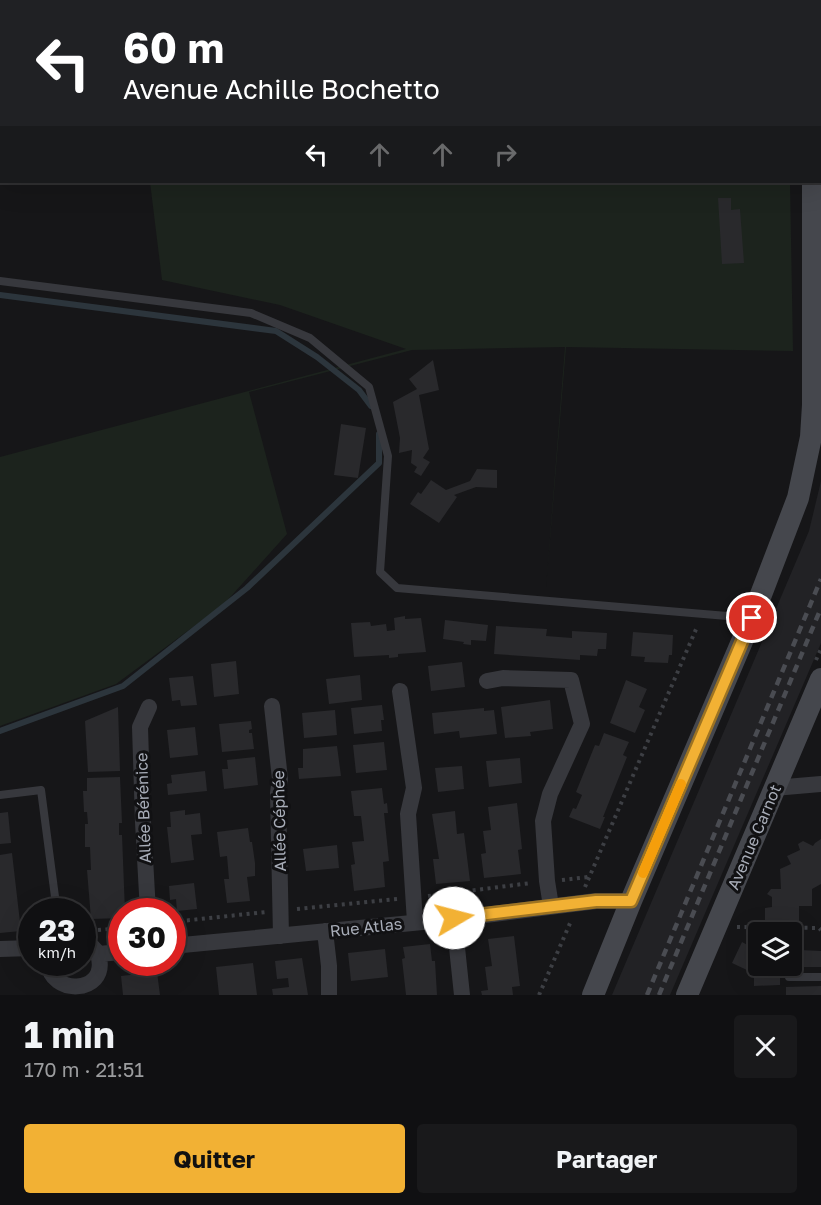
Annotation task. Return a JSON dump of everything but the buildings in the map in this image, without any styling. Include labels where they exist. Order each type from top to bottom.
[{"type":"street","points":[[593,995],[752,618],[798,498],[811,438],[813,405],[813,183]]},
{"type":"street","points":[[487,681],[503,678],[571,680],[582,724],[550,795],[543,821],[551,906]]},
{"type":"street","name":"Avenue Carnot","points":[[687,995],[821,679]]},
{"type":"street","points":[[400,691],[414,788],[408,814],[416,922]]},
{"type":"street","name":"Allée Céphée","points":[[272,706],[280,779],[278,793],[281,936]]},
{"type":"street","name":"Allée Bérénice","points":[[147,898],[142,822],[141,728],[149,707]]},
{"type":"street","points":[[774,788],[821,784]]},
{"type":"street","name":"Rue Atlas","points":[[186,945],[579,903],[631,901]]},
{"type":"street","points":[[454,918],[462,995]]},
{"type":"street","points":[[326,931],[329,995]]},
{"type":"street","points":[[0,949],[18,948]]},
{"type":"street","points":[[50,976],[54,991],[74,992],[90,987],[100,972],[98,954],[108,953]]},
{"type":"lane","points":[[0,281],[251,314],[310,338],[369,387],[388,456],[380,572],[397,588],[752,618]]},
{"type":"lane","points":[[0,795],[41,790],[55,898]]},
{"type":"lane","points":[[789,977],[821,977]]},
{"type":"path","points":[[539,995],[696,627]]},
{"type":"path","points":[[186,921],[588,877]]},
{"type":"path","points":[[716,927],[819,928],[821,930]]},
{"type":"shaded area","points":[[150,183],[790,183],[793,351],[566,347],[546,588],[565,347],[412,350],[249,392],[287,534],[224,604],[116,684],[0,726],[0,457],[406,349],[280,305],[162,280]]},
{"type":"shaded area","points":[[821,481],[821,643],[670,995],[612,995],[809,531]]},
{"type":"waterway","points":[[0,295],[276,331],[317,357],[359,390],[371,406]]},
{"type":"waterway","points":[[0,731],[123,686],[247,588],[379,463],[379,434]]},
{"type":"railway","points":[[647,995],[821,579]]},
{"type":"railway","points":[[659,995],[821,608]]},
{"type":"slow traffic","points":[[643,873],[681,784]]},
{"type":"route","points":[[454,918],[596,901],[631,901],[752,618]]}]
